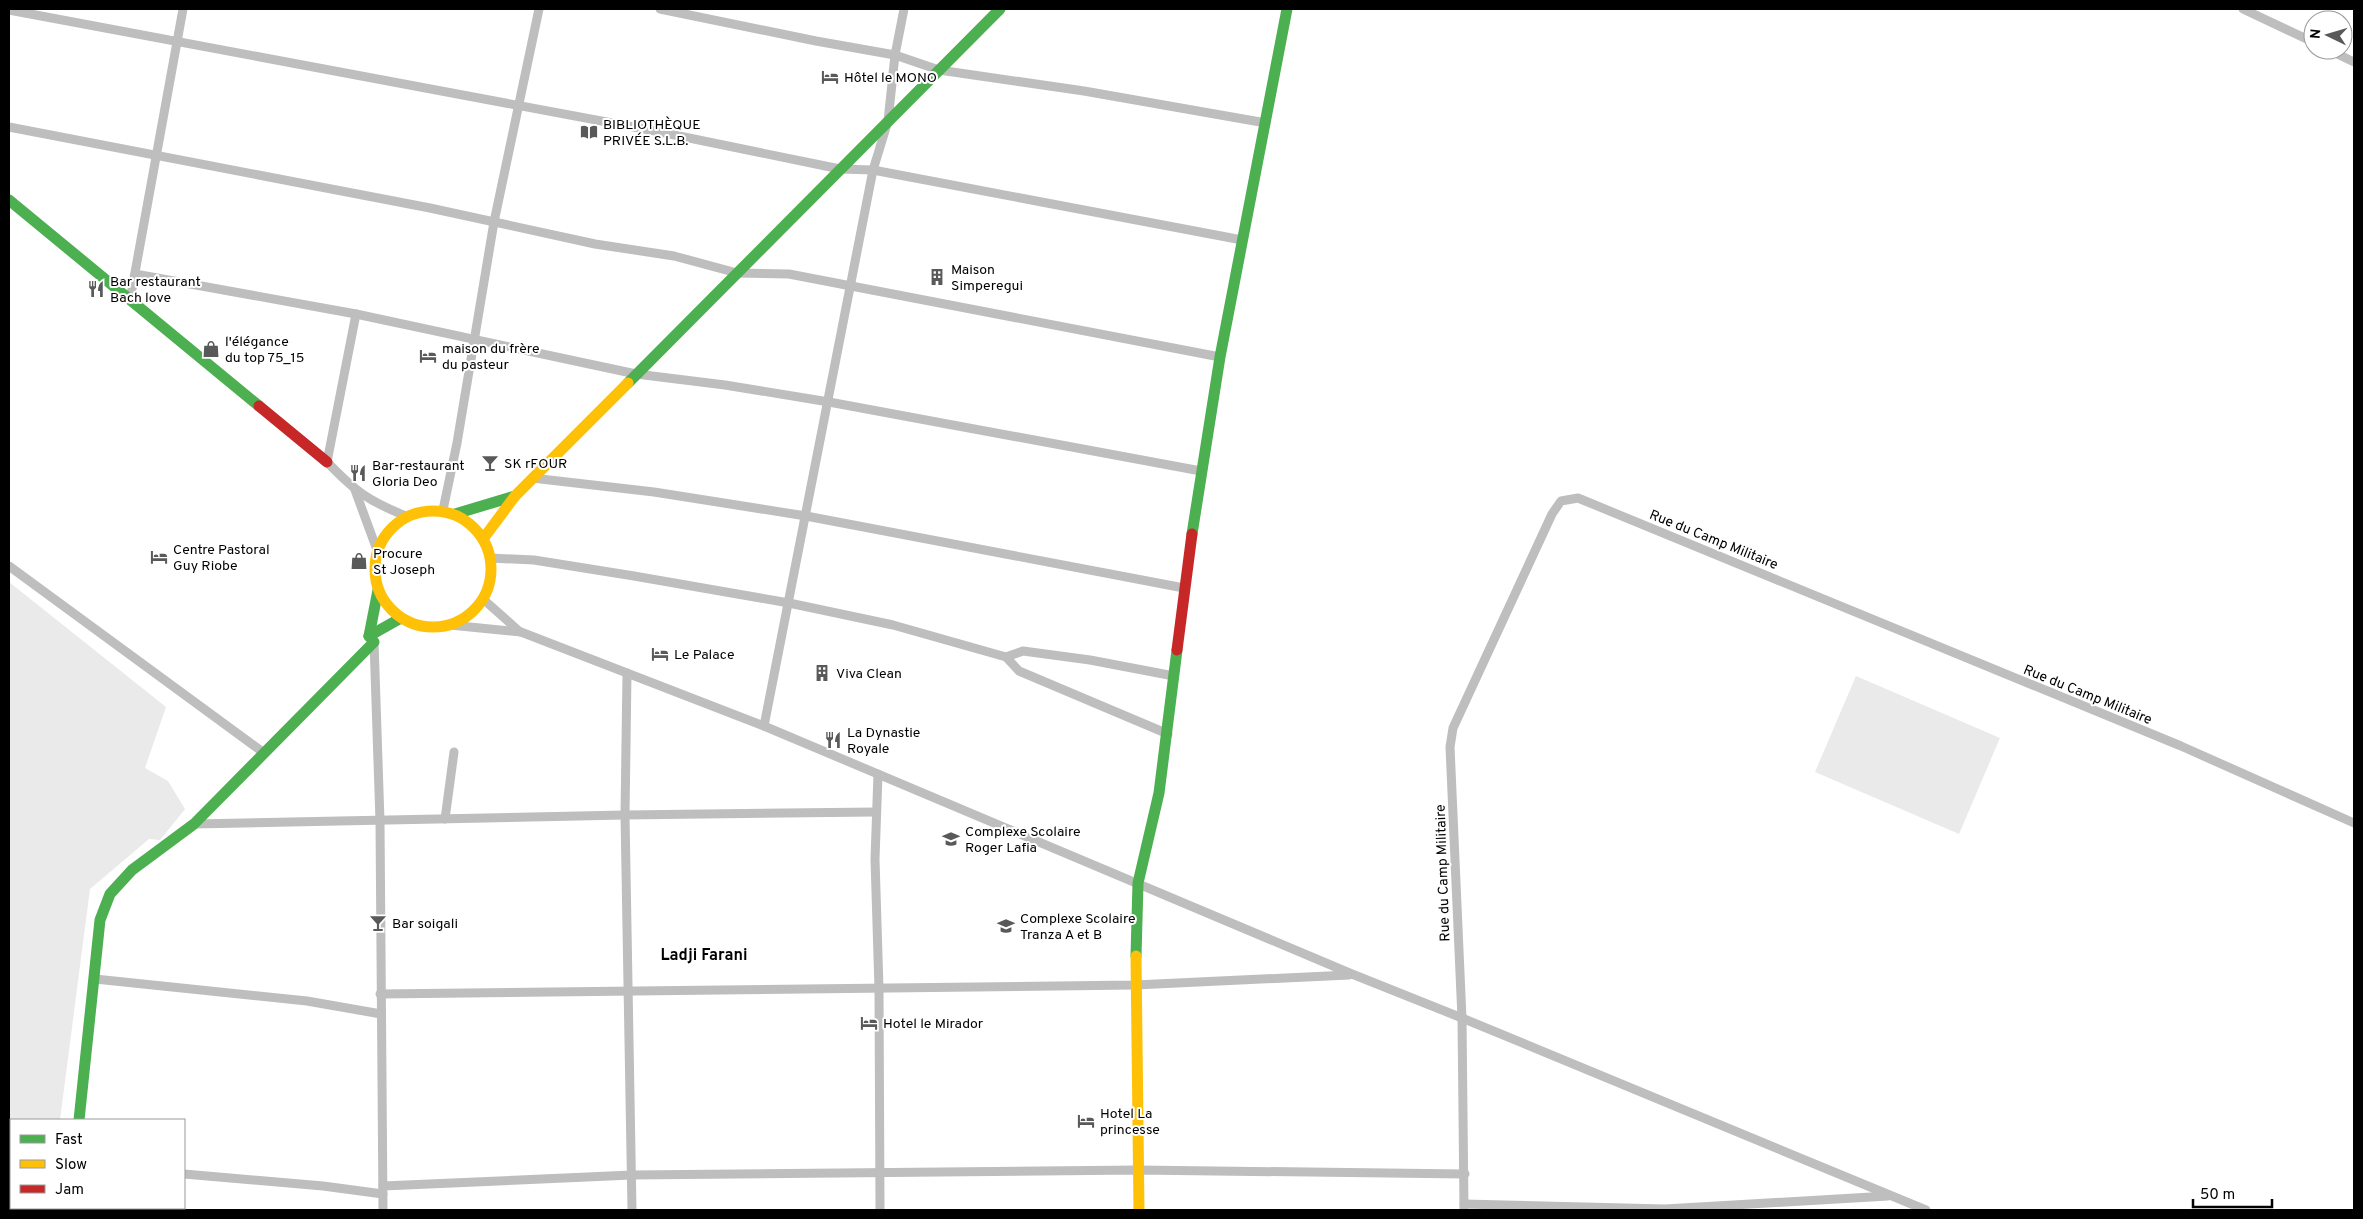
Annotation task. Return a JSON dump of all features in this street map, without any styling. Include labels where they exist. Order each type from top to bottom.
[{"type":"street","points":[[130,300],[183,9]]},
{"type":"street","points":[[443,510],[494,222],[539,9]]},
{"type":"street","points":[[660,9],[816,41],[896,54],[940,70],[1084,91],[1266,123]]},
{"type":"street","points":[[764,726],[852,285],[873,170],[888,121],[896,54],[904,9]]},
{"type":"street","points":[[483,539],[515,496],[532,478],[1000,9]]},
{"type":"street","points":[[1139,1210],[1135,985],[1138,883],[1153,823],[1168,734],[1184,588],[1220,357],[1287,9]]},
{"type":"street","points":[[2243,9],[2303,37]]},
{"type":"street","points":[[9,10],[655,131],[840,169],[873,170],[1242,240]]},
{"type":"street","points":[[9,127],[156,154],[594,244],[674,256],[737,273],[789,274],[1220,357]]},
{"type":"street","points":[[9,200],[327,462],[354,490],[379,505],[406,516]]},
{"type":"street","points":[[134,274],[356,314],[636,374],[725,385],[829,402],[1202,472]]},
{"type":"street","points":[[327,462],[356,314]]},
{"type":"street","points":[[532,478],[654,492],[806,516],[1184,588]]},
{"type":"street","points":[[354,490],[377,550]]},
{"type":"street","points":[[455,514],[515,496]]},
{"type":"street","name":"Rue du Camp Militaire","points":[[1462,1018],[1450,747],[1453,728],[1552,514],[1561,501],[1578,498],[2181,746],[2354,823]]},
{"type":"street","points":[[383,1210],[380,821],[372,639],[378,590],[374,570],[377,550],[389,530],[406,516],[424,510],[443,510],[455,514],[471,524],[483,539],[490,558],[490,579],[483,599],[469,615],[450,625]]},
{"type":"street","points":[[490,558],[543,561],[789,603],[893,625],[1006,657],[1019,671],[1168,734]]},
{"type":"street","points":[[9,566],[264,753]]},
{"type":"street","points":[[378,590],[391,610],[401,618],[416,625],[433,628],[450,625],[520,632],[764,726],[1352,974],[1926,1210]]},
{"type":"street","points":[[483,599],[520,632]]},
{"type":"street","points":[[79,1119],[100,920],[110,894],[132,870],[194,824],[372,639],[401,618]]},
{"type":"street","points":[[1006,657],[1023,651],[1090,660],[1174,676]]},
{"type":"street","points":[[627,673],[625,815],[632,1210]]},
{"type":"street","points":[[445,819],[454,752]]},
{"type":"street","points":[[878,774],[876,903],[879,989],[880,1210]]},
{"type":"street","points":[[194,824],[876,812]]},
{"type":"street","points":[[380,994],[1135,985],[1352,974]]},
{"type":"street","points":[[95,979],[307,1001],[351,1007],[381,1014]]},
{"type":"street","points":[[1462,1018],[1464,1207],[1665,1209],[1891,1196]]},
{"type":"street","points":[[185,1174],[383,1190],[632,1175],[1138,1170],[1465,1174]]},
{"type":"shaded area","points":[[9,582],[166,707],[145,768],[168,781],[185,809],[160,840],[149,839],[90,889],[60,1119],[10,1119],[10,1209],[49,1210],[9,1210]]},
{"type":"shaded area","points":[[1856,676],[2000,738],[1959,834],[1815,772]]},
{"type":"traffic: fast","points":[[628,383],[1000,9]]},
{"type":"traffic: fast","points":[[1192,534],[1220,357],[1287,9]]},
{"type":"traffic: fast","points":[[9,200],[259,406]]},
{"type":"traffic: fast","points":[[455,514],[515,496]]},
{"type":"traffic: fast","points":[[369,636],[378,590]]},
{"type":"traffic: fast","points":[[369,636],[401,618]]},
{"type":"traffic: fast","points":[[79,1119],[100,920],[110,894],[132,870],[194,824],[374,642],[369,636]]},
{"type":"traffic: fast","points":[[1136,956],[1138,883],[1159,793],[1177,650]]},
{"type":"traffic: slow","points":[[483,539],[515,496],[628,383]]},
{"type":"traffic: slow","points":[[433,511],[455,515],[465,520],[474,528],[482,537],[487,547],[491,569],[487,591],[482,601],[474,610],[465,618],[455,623],[433,627],[411,623],[401,618],[392,610],[384,601],[379,591],[375,569],[379,547],[384,537],[392,528],[401,520],[411,515],[433,511]]},
{"type":"traffic: slow","points":[[1136,956],[1139,1210]]},
{"type":"traffic: jam","points":[[259,406],[327,462]]},
{"type":"traffic: jam","points":[[1177,650],[1192,534]]},
{"type":"place","name":"Hôtel le MONO","points":[[830,77]]},
{"type":"place","name":"BIBLIOTHÈQUE PRIVÉE S.L.B.","points":[[589,132]]},
{"type":"place","name":"Maison Simperegui","points":[[937,277]]},
{"type":"place","name":"Bar restaurant Bach love","points":[[96,289]]},
{"type":"place","name":"l'élégance du top 75_15","points":[[211,349]]},
{"type":"place","name":"maison du frère du pasteur","points":[[428,356]]},
{"type":"place","name":"SK rFOUR","points":[[490,463]]},
{"type":"place","name":"Bar-restaurant Gloria Deo","points":[[358,473]]},
{"type":"place","name":"Centre Pastoral Guy Riobe","points":[[159,557]]},
{"type":"place","name":"Procure St Joseph","points":[[359,561]]},
{"type":"place","name":"Le Palace","points":[[660,654]]},
{"type":"place","name":"Viva Clean","points":[[822,673]]},
{"type":"place","name":"La Dynastie Royale","points":[[833,740]]},
{"type":"place","name":"Complexe Scolaire Roger Lafia","points":[[951,839]]},
{"type":"place","name":"Bar soigali","points":[[378,923]]},
{"type":"place","name":"Complexe Scolaire Tranza A et B","points":[[1006,926]]},
{"type":"place","name":"Hotel le Mirador","points":[[869,1023]]},
{"type":"place","name":"Hotel La princesse","points":[[1086,1121]]},
{"type":"district","name":"Ladji Farani","points":[[704,954]]}]
